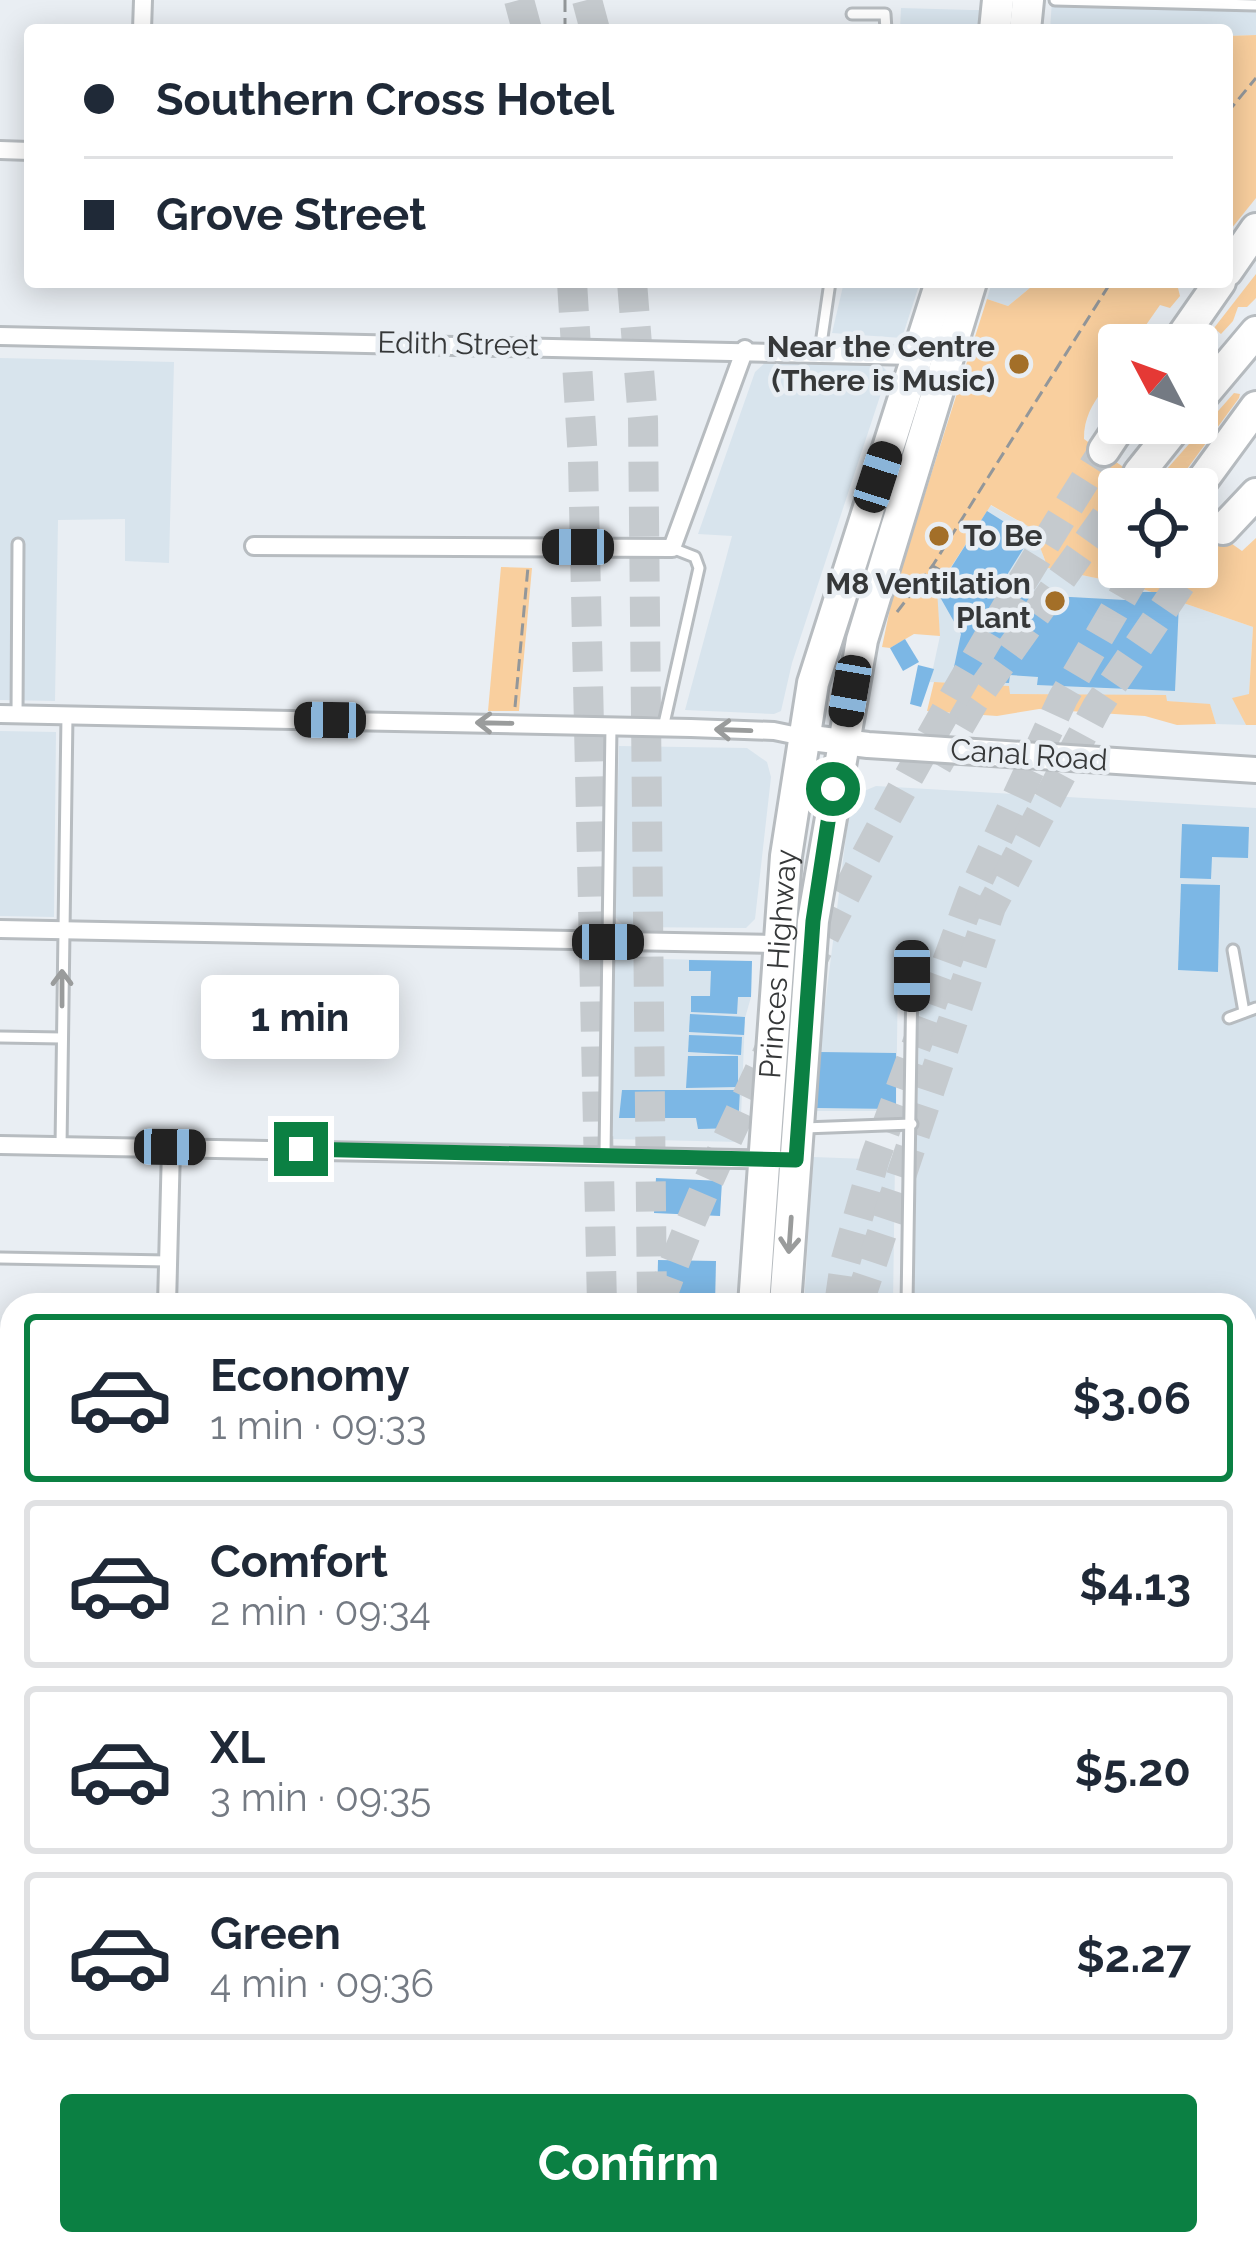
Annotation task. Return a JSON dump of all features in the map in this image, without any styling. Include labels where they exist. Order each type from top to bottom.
[{"type":"highway","points":[[1233,262],[1256,229]]},
{"type":"highway","name":"Princes Highway","points":[[755,1293],[778,944],[803,737],[813,683],[939,288]]},
{"type":"highway","name":"Princes Highway","points":[[786,1293],[816,899],[842,743],[862,640],[969,288]]},
{"type":"highway","points":[[1191,324],[1216,288]]},
{"type":"highway","points":[[1218,376],[1256,332]]},
{"type":"highway","points":[[1211,468],[1256,407]]},
{"type":"highway","points":[[1104,450],[1108,444]]},
{"type":"highway","points":[[1141,468],[1161,444]]},
{"type":"highway","points":[[1223,529],[1256,494]]},
{"type":"main road","name":"Canal Road","points":[[803,737],[1256,770]]},
{"type":"street","name":"Edith Street","points":[[0,336],[916,356]]},
{"type":"street","points":[[254,546],[672,548],[745,349]]},
{"type":"street","points":[[9,714],[611,726],[774,731],[803,737]]},
{"type":"street","points":[[0,929],[778,944]]},
{"type":"street","points":[[0,1145],[762,1157],[797,1144]]},
{"type":"street","points":[[167,1293],[170,1147]]},
{"type":"lane","points":[[1055,0],[1256,5]]},
{"type":"lane","points":[[852,14],[885,14],[886,24]]},
{"type":"lane","points":[[820,351],[829,288]]},
{"type":"lane","points":[[9,714],[18,544]]},
{"type":"lane","points":[[663,728],[699,568],[695,557],[672,548]]},
{"type":"lane","points":[[61,1147],[67,715]]},
{"type":"lane","points":[[605,1154],[611,726]]},
{"type":"lane","points":[[1232,950],[1244,1012]]},
{"type":"lane","points":[[907,1293],[912,976]]},
{"type":"lane","points":[[1228,1018],[1256,1008]]},
{"type":"lane","points":[[0,1036],[62,1038]]},
{"type":"lane","points":[[797,1144],[912,1124]]},
{"type":"lane","points":[[0,1258],[168,1261]]},
{"type":"path","points":[[1233,106],[1256,78]]},
{"type":"path","points":[[891,618],[933,566],[1107,288]]},
{"type":"path","points":[[514,711],[530,547]]},
{"type":"path","points":[[933,566],[952,577]]},
{"type":"shaded area","points":[[1052,0],[1256,0],[1256,35],[1233,36],[1233,24],[1050,24]]},
{"type":"shaded area","points":[[901,8],[980,10],[978,24],[900,24]]},
{"type":"shaded area","points":[[1256,35],[1256,198],[1233,227],[1233,36]]},
{"type":"shaded area","points":[[1256,274],[1256,298],[1247,307],[1238,307],[1221,334],[1217,324]]},
{"type":"shaded area","points":[[843,288],[918,288],[902,338],[832,333]]},
{"type":"shaded area","points":[[990,288],[1030,288],[1008,306],[987,299]]},
{"type":"shaded area","points":[[1030,288],[1178,288],[1180,296],[1170,308],[1160,305],[1147,324],[1098,324],[1098,397],[1089,412],[1084,439],[1125,468],[1098,468],[1098,578],[1048,568],[1033,529],[991,505],[949,570],[954,574],[937,590],[940,636],[914,634],[890,648],[882,647],[893,594],[987,299],[1008,306]]},
{"type":"shaded area","points":[[0,358],[174,362],[169,563],[125,561],[125,519],[58,520],[55,701],[0,700]]},
{"type":"shaded area","points":[[767,361],[881,365],[888,372],[792,663],[781,711],[685,710],[732,536],[698,534],[755,372]]},
{"type":"shaded area","points":[[1234,393],[1240,394],[1218,427],[1218,411]]},
{"type":"shaded area","points":[[1189,444],[1205,444],[1188,468],[1168,468]]},
{"type":"shaded area","name":"M8 Ventilation Plant","points":[[990,505],[1033,529],[1048,568],[1098,578],[1098,588],[1140,588],[1253,627],[1249,695],[1233,699],[1246,725],[1216,724],[1210,705],[1166,701],[1166,696],[1009,694],[1008,686],[930,682],[940,636],[936,590]]},
{"type":"shaded area","points":[[1218,534],[1242,551],[1256,538],[1256,725],[1246,725],[1232,698],[1249,694],[1253,627],[1140,588],[1218,588]]},
{"type":"shaded area","points":[[501,567],[532,568],[519,711],[488,711]]},
{"type":"shaded area","points":[[934,682],[1009,686],[1010,694],[1166,695],[1167,701],[1210,704],[1216,724],[1177,725],[1145,716],[1039,709],[997,716],[927,711]]},
{"type":"shaded area","points":[[0,731],[56,732],[54,917],[0,916]]},
{"type":"shaded area","points":[[619,746],[747,748],[767,762],[771,777],[755,919],[746,928],[625,927],[614,916]]},
{"type":"shaded area","points":[[876,786],[1256,808],[1256,1293],[914,1293],[920,974],[898,975],[896,1111],[816,1111],[850,804],[857,794]]},
{"type":"shaded area","points":[[615,958],[752,961],[740,1142],[612,1139]]},
{"type":"shaded area","points":[[813,1157],[895,1160],[893,1293],[805,1293]]},
{"type":"building","name":"M8 Ventilation Plant","points":[[987,511],[1030,538],[1002,583],[1016,594],[1125,600],[1126,592],[1167,592],[1166,602],[1179,603],[1175,691],[1037,685],[1038,677],[1010,675],[1009,683],[951,681],[961,634],[936,590],[945,577],[950,580],[954,574],[949,571]]},
{"type":"building","points":[[905,639],[919,662],[903,671],[890,648]]},
{"type":"building","points":[[918,665],[934,669],[921,707],[910,704]]},
{"type":"building","points":[[1182,824],[1249,827],[1248,858],[1212,857],[1211,879],[1180,878]]},
{"type":"building","points":[[1181,884],[1220,885],[1218,972],[1178,970]]},
{"type":"building","points":[[689,960],[752,961],[751,997],[738,997],[737,1014],[691,1012],[691,996],[710,996],[711,971],[689,971]]},
{"type":"building","points":[[690,1014],[745,1017],[744,1035],[689,1032]]},
{"type":"building","points":[[689,1035],[742,1037],[741,1055],[688,1052]]},
{"type":"building","points":[[820,1052],[896,1053],[896,1109],[817,1108]]},
{"type":"building","points":[[688,1056],[738,1056],[738,1087],[686,1088]]},
{"type":"building","points":[[622,1090],[740,1090],[738,1128],[698,1129],[696,1118],[619,1118]]},
{"type":"building","points":[[656,1178],[722,1181],[720,1216],[654,1213]]},
{"type":"building","points":[[658,1260],[716,1261],[715,1293],[657,1293]]},
{"type":"tunnel","points":[[519,0],[525,24]]},
{"type":"tunnel","points":[[587,0],[593,24]]},
{"type":"tunnel","points":[[572,288],[583,460],[602,1293]]},
{"type":"tunnel","points":[[632,288],[643,419],[652,1293]]},
{"type":"tunnel","points":[[664,1293],[726,1142],[847,893],[970,669],[1104,450]]},
{"type":"tunnel","points":[[937,765],[974,701],[1098,527]]},
{"type":"tunnel","points":[[841,1293],[875,1158],[972,894],[1063,698],[1128,588]]},
{"type":"tunnel","points":[[862,1293],[991,907],[1097,707],[1178,588]]},
{"type":"place","name":"Near the Centre (There is Music)","points":[[1019,364]]},
{"type":"place","name":"To Be","points":[[939,536]]},
{"type":"place","name":"M8 Ventilation Plant","points":[[1055,601]]},
{"type":"route","points":[[301,1149],[796,1160],[813,921],[833,789]]}]
